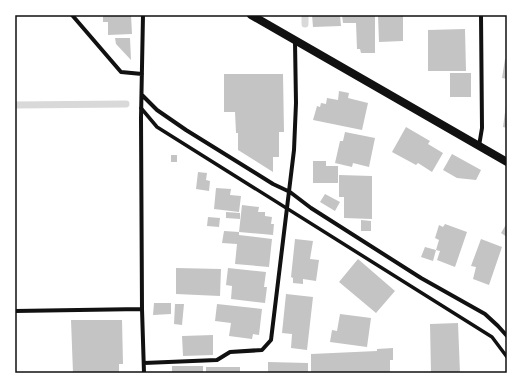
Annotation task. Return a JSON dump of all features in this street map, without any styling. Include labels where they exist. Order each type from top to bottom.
[{"type":"main road","points":[[251,15],[507,162]]},
{"type":"street","points":[[72,15],[121,72],[142,74]]},
{"type":"street","points":[[143,15],[141,108],[142,309],[144,373]]},
{"type":"street","points":[[479,146],[482,128],[481,15]]},
{"type":"street","points":[[144,363],[216,360],[230,352],[262,350],[271,340],[294,150],[296,41]]},
{"type":"street","points":[[142,95],[157,110],[186,130],[273,184],[290,192],[311,208],[421,278],[485,314],[507,336]]},
{"type":"street","points":[[141,108],[157,127],[492,337],[507,357]]},
{"type":"street","points":[[15,311],[142,309]]},
{"type":"building","points":[[103,15],[131,15],[132,34],[108,35],[108,22],[103,22]]},
{"type":"building","points":[[312,15],[340,15],[341,26],[313,27]]},
{"type":"building","points":[[342,15],[375,15],[375,53],[361,53],[360,49],[357,49],[356,23],[343,23]]},
{"type":"building","points":[[378,15],[403,15],[403,41],[379,42]]},
{"type":"building","points":[[465,29],[466,71],[428,71],[428,30]]},
{"type":"building","points":[[115,38],[130,38],[131,60],[116,44]]},
{"type":"building","points":[[505,59],[507,59],[507,79],[502,78]]},
{"type":"building","points":[[450,73],[471,73],[471,97],[450,97]]},
{"type":"building","points":[[224,74],[283,74],[284,132],[279,132],[279,157],[273,157],[273,172],[238,150],[238,133],[236,133],[235,112],[224,112]]},
{"type":"building","points":[[339,91],[349,93],[348,98],[368,103],[362,130],[313,120],[317,106],[320,107],[321,103],[326,104],[327,98],[338,100]]},
{"type":"building","points":[[507,105],[507,128],[503,127]]},
{"type":"building","points":[[406,127],[430,141],[428,144],[443,153],[432,172],[418,163],[416,165],[392,152]]},
{"type":"building","points":[[345,132],[375,138],[369,167],[353,163],[352,167],[335,163],[340,141],[343,141]]},
{"type":"building","points":[[452,154],[481,170],[476,180],[457,178],[443,170]]},
{"type":"building","points":[[171,155],[177,155],[177,162],[171,162]]},
{"type":"building","points":[[313,161],[326,161],[326,166],[338,166],[338,183],[313,183]]},
{"type":"building","points":[[198,172],[207,173],[206,180],[210,181],[209,191],[196,189]]},
{"type":"building","points":[[339,175],[372,176],[372,219],[344,218],[344,197],[339,197]]},
{"type":"building","points":[[216,188],[231,189],[230,195],[241,196],[239,212],[214,209]]},
{"type":"building","points":[[325,194],[340,202],[335,211],[320,202]]},
{"type":"building","points":[[242,205],[259,207],[258,212],[265,212],[265,216],[272,217],[271,224],[274,224],[273,235],[239,232]]},
{"type":"building","points":[[226,212],[240,213],[240,219],[226,218]]},
{"type":"building","points":[[208,217],[220,218],[219,227],[207,226]]},
{"type":"building","points":[[361,220],[371,221],[371,231],[361,231]]},
{"type":"building","points":[[507,223],[507,237],[501,233]]},
{"type":"building","points":[[445,224],[467,232],[455,267],[437,260],[440,251],[436,250],[439,240],[435,238],[439,225],[443,227]]},
{"type":"building","points":[[224,231],[239,232],[239,235],[272,239],[269,267],[235,264],[237,244],[222,243]]},
{"type":"building","points":[[295,239],[313,241],[310,259],[319,260],[316,281],[303,279],[303,284],[293,283],[293,278],[291,277]]},
{"type":"building","points":[[481,239],[502,247],[489,285],[473,279],[476,267],[471,266]]},
{"type":"building","points":[[425,247],[436,250],[433,261],[421,257]]},
{"type":"building","points":[[358,259],[395,291],[376,313],[339,282]]},
{"type":"building","points":[[176,268],[221,269],[220,296],[176,294]]},
{"type":"building","points":[[228,268],[266,272],[264,287],[267,287],[265,303],[231,299],[232,286],[226,285]]},
{"type":"building","points":[[286,294],[313,297],[307,350],[291,348],[292,334],[282,333]]},
{"type":"building","points":[[154,303],[171,303],[171,314],[153,315]]},
{"type":"building","points":[[175,304],[184,304],[182,325],[174,324]]},
{"type":"building","points":[[217,304],[262,309],[259,335],[253,334],[252,339],[229,336],[231,323],[215,321]]},
{"type":"building","points":[[340,314],[371,318],[367,347],[330,342],[332,330],[337,331]]},
{"type":"building","points":[[71,320],[122,320],[123,364],[119,364],[119,373],[73,373]]},
{"type":"building","points":[[458,323],[460,373],[431,373],[430,324]]},
{"type":"building","points":[[213,335],[213,355],[183,356],[182,336]]},
{"type":"building","points":[[393,348],[393,360],[390,360],[390,373],[311,373],[311,354],[377,351],[377,349]]},
{"type":"building","points":[[268,362],[308,363],[308,373],[268,373]]},
{"type":"building","points":[[172,366],[203,366],[203,373],[172,373]]},
{"type":"building","points":[[206,367],[240,367],[240,373],[206,373]]},
{"type":"waterway","points":[[305,15],[305,24]]},
{"type":"waterway","points":[[15,105],[126,104]]}]
